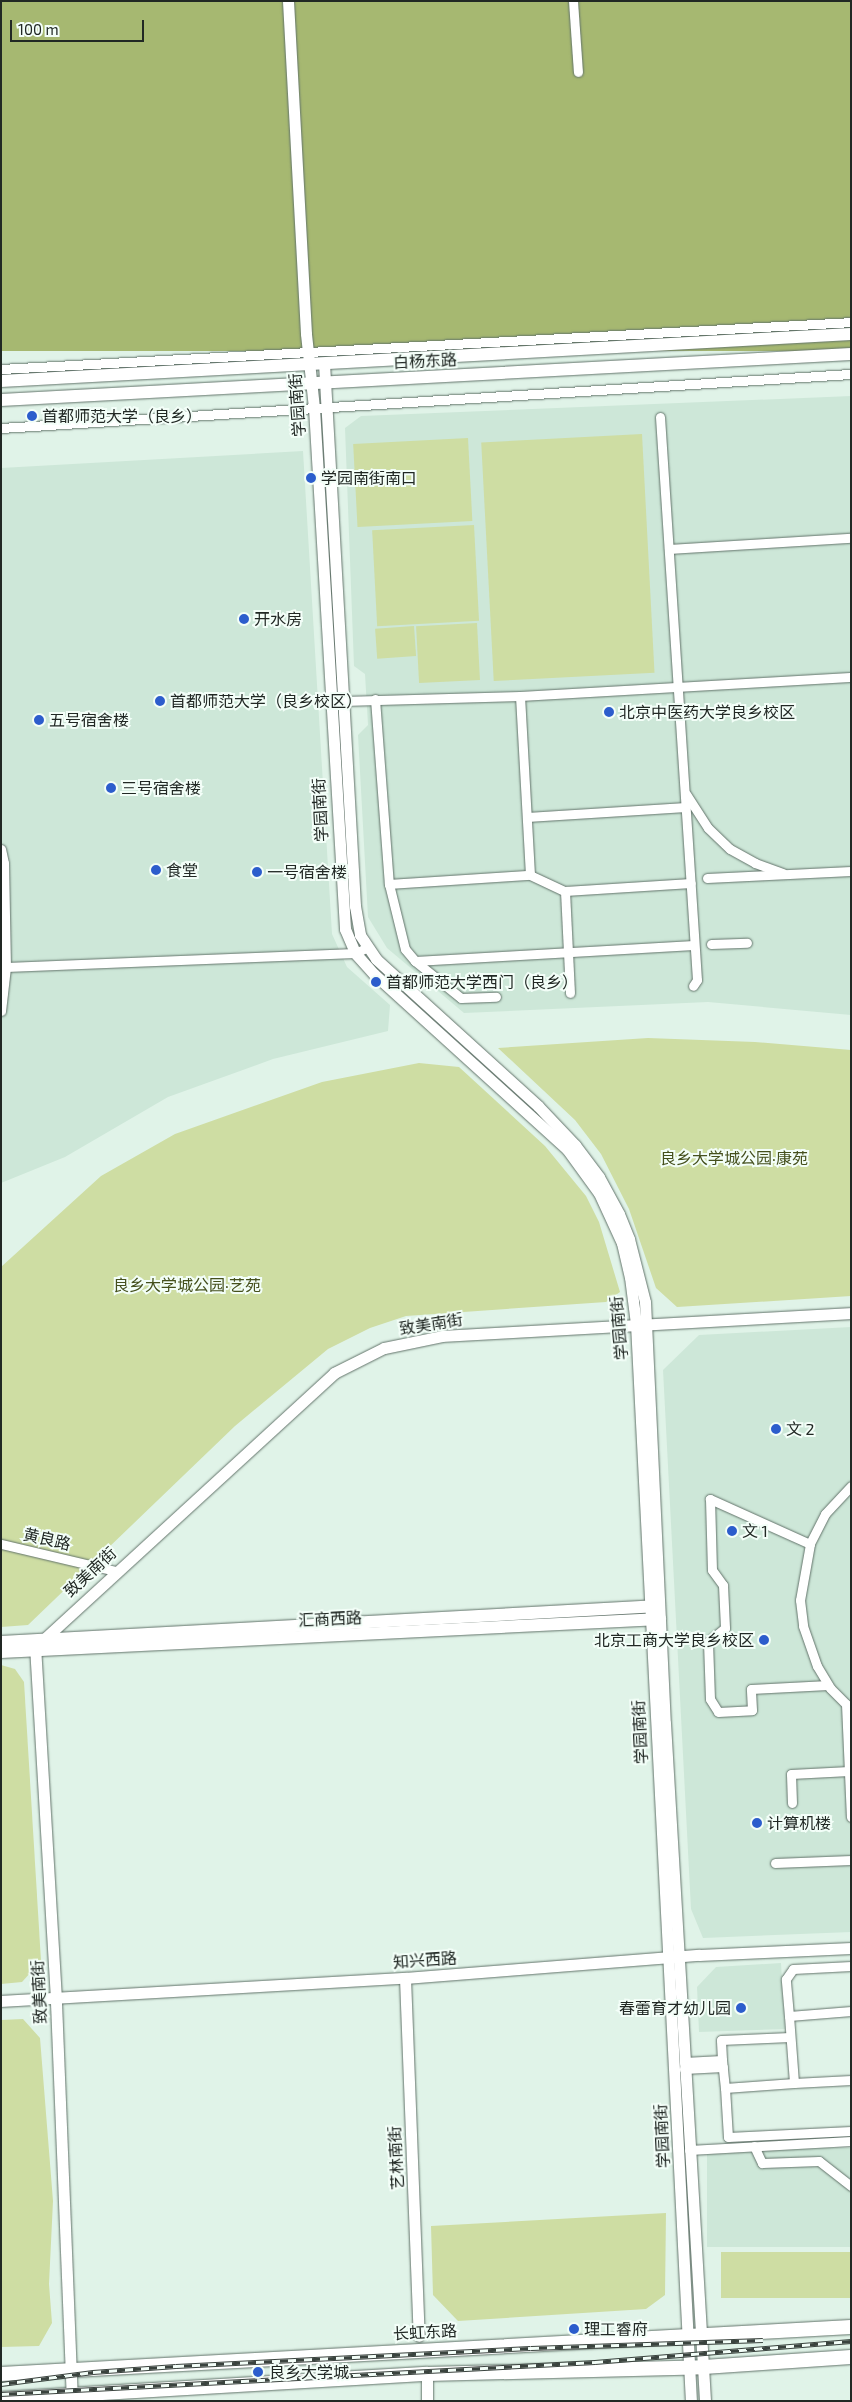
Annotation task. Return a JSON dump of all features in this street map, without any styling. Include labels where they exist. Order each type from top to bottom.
[{"type":"main road","points":[[1,381],[851,334]]},
{"type":"main road","name":"白杨东路","points":[[1,400],[851,354]]},
{"type":"main road","name":"汇商西路","points":[[1,1652],[39,1645],[655,1613]]},
{"type":"main road","name":"汇商西路","points":[[1,1642],[39,1645]]},
{"type":"main road","name":"长虹东路","points":[[1,2374],[851,2328]]},
{"type":"main road","points":[[1,2399],[72,2398],[427,2374],[704,2367],[851,2357]]},
{"type":"street","name":"学园南街","points":[[288,1],[309,350],[317,364],[319,383],[327,407],[354,906],[360,935],[366,948],[538,1106],[588,1162],[609,1194],[629,1239],[645,1302],[641,1323]]},
{"type":"street","points":[[573,1],[578,72]]},
{"type":"street","points":[[1,369],[309,350],[851,322]]},
{"type":"street","points":[[1,428],[851,374]]},
{"type":"street","name":"学园南街","points":[[319,383],[314,408],[345,929],[355,953],[374,974],[567,1149],[599,1193],[622,1244],[641,1323],[673,1957],[691,2401]]},
{"type":"street","points":[[660,417],[697,980],[693,986]]},
{"type":"street","points":[[669,549],[851,538]]},
{"type":"street","points":[[343,701],[520,696],[851,677]]},
{"type":"street","points":[[520,696],[530,875]]},
{"type":"street","points":[[375,699],[389,884],[405,949],[415,962],[461,998],[496,996]]},
{"type":"street","points":[[684,792],[708,828],[730,849],[755,863],[788,874]]},
{"type":"street","points":[[527,817],[686,807]]},
{"type":"street","points":[[1,849],[4,863],[6,967],[1,1012]]},
{"type":"street","points":[[707,878],[851,871]]},
{"type":"street","points":[[389,884],[530,875],[565,891],[690,883]]},
{"type":"street","points":[[565,891],[570,993]]},
{"type":"street","points":[[710,944],[747,942]]},
{"type":"street","points":[[415,962],[694,945]]},
{"type":"street","points":[[6,967],[355,953],[366,948]]},
{"type":"street","name":"致美南街","points":[[72,2398],[56,1998],[39,1645],[115,1571],[334,1374],[384,1348],[442,1336],[641,1323],[851,1313]]},
{"type":"street","points":[[851,1486],[826,1514],[810,1544],[800,1600],[803,1626],[814,1660],[828,1685],[848,1706],[851,1817]]},
{"type":"street","points":[[810,1544],[710,1499],[712,1570],[723,1585],[725,1628],[708,1642],[710,1699],[718,1712],[752,1710],[751,1689],[828,1685]]},
{"type":"street","name":"黄良路","points":[[1,1544],[115,1571]]},
{"type":"street","points":[[792,1803],[791,1774],[849,1770]]},
{"type":"street","points":[[775,1863],[851,1860]]},
{"type":"street","name":"知兴西路","points":[[1,2001],[405,1978],[673,1957],[851,1948]]},
{"type":"street","name":"学园南街","points":[[673,1957],[684,2066],[705,2401]]},
{"type":"street","points":[[794,2083],[786,1979],[793,1969],[851,1966]]},
{"type":"street","name":"艺林南街","points":[[405,1978],[420,2336]]},
{"type":"street","points":[[789,2016],[851,2011]]},
{"type":"street","points":[[790,2036],[721,2040],[728,2137],[851,2130]]},
{"type":"street","points":[[684,2066],[723,2064]]},
{"type":"street","points":[[724,2088],[851,2080]]},
{"type":"street","points":[[689,2150],[851,2140]]},
{"type":"street","points":[[754,2146],[762,2163],[819,2161],[851,2186]]},
{"type":"street","points":[[427,2374],[427,2401]]},
{"type":"shaded area","name":"北京中医药大学良乡校区","points":[[851,396],[851,1015],[708,1002],[464,1013],[387,948],[368,917],[358,735],[368,725],[365,674],[354,666],[345,428],[361,416]]},
{"type":"shaded area","name":"首都师范大学（良乡校区）","points":[[303,451],[332,934],[347,967],[390,1005],[388,1031],[273,1059],[168,1097],[65,1157],[1,1183],[1,468]]},
{"type":"shaded area","name":"北京工商大学良乡校区","points":[[851,1327],[851,1932],[703,1938],[691,1909],[663,1370],[699,1335]]},
{"type":"shaded area","name":"春蕾育才幼儿园","points":[[781,1963],[785,2029],[699,2032],[697,1987],[716,1967]]},
{"type":"shaded area","points":[[707,2148],[851,2148],[851,2247],[707,2247]]},
{"type":"green space","points":[[1,1],[851,1],[851,351],[1,351]]},
{"type":"green space","points":[[642,434],[655,673],[494,681],[481,442]]},
{"type":"green space","points":[[468,438],[472,521],[358,527],[353,444]]},
{"type":"green space","points":[[474,525],[479,621],[377,626],[372,530]]},
{"type":"green space","points":[[477,623],[480,680],[419,683],[416,626]]},
{"type":"green space","points":[[414,626],[416,656],[377,659],[375,629]]},
{"type":"green space","name":"良乡大学城公园·康苑","points":[[648,1038],[755,1042],[851,1050],[851,1296],[677,1307],[656,1288],[629,1209],[601,1154],[575,1120],[498,1048]]},
{"type":"green space","name":"良乡大学城公园·艺苑","points":[[419,1063],[459,1067],[545,1146],[586,1196],[599,1222],[620,1292],[606,1302],[406,1316],[370,1328],[328,1349],[235,1426],[28,1625],[1,1627],[1,1267],[101,1176],[175,1134],[322,1082]]},
{"type":"green space","points":[[1,1665],[15,1669],[24,1682],[41,1961],[22,1982],[1,1984]]},
{"type":"green space","points":[[23,2019],[40,2038],[53,2201],[49,2284],[52,2323],[39,2346],[1,2347],[1,2020]]},
{"type":"green space","points":[[666,2213],[665,2295],[646,2309],[458,2321],[433,2295],[431,2226]]},
{"type":"green space","points":[[721,2252],[851,2252],[851,2298],[721,2298]]},
{"type":"railway","points":[[1,2384],[93,2372],[176,2366],[531,2348],[763,2340]]},
{"type":"railway","points":[[1,2394],[595,2362],[851,2341]]},
{"type":"place","name":"首都师范大学（良乡）","points":[[32,416]]},
{"type":"place","name":"学园南街南口","points":[[311,478]]},
{"type":"place","name":"开水房","points":[[244,619]]},
{"type":"place","name":"首都师范大学（良乡校区）","points":[[160,701]]},
{"type":"place","name":"北京中医药大学良乡校区","points":[[609,712]]},
{"type":"place","name":"五号宿舍楼","points":[[39,720]]},
{"type":"place","name":"三号宿舍楼","points":[[111,788]]},
{"type":"place","name":"食堂","points":[[156,870]]},
{"type":"place","name":"一号宿舍楼","points":[[257,872]]},
{"type":"place","name":"首都师范大学西门（良乡）","points":[[376,982]]},
{"type":"place","name":"文 2","points":[[776,1429]]},
{"type":"place","name":"文 1","points":[[732,1531]]},
{"type":"place","name":"北京工商大学良乡校区","points":[[764,1640]]},
{"type":"place","name":"计算机楼","points":[[757,1823]]},
{"type":"place","name":"春蕾育才幼儿园","points":[[741,2008]]},
{"type":"place","name":"理工睿府","points":[[574,2329]]},
{"type":"place","name":"良乡大学城","points":[[258,2372]]}]
